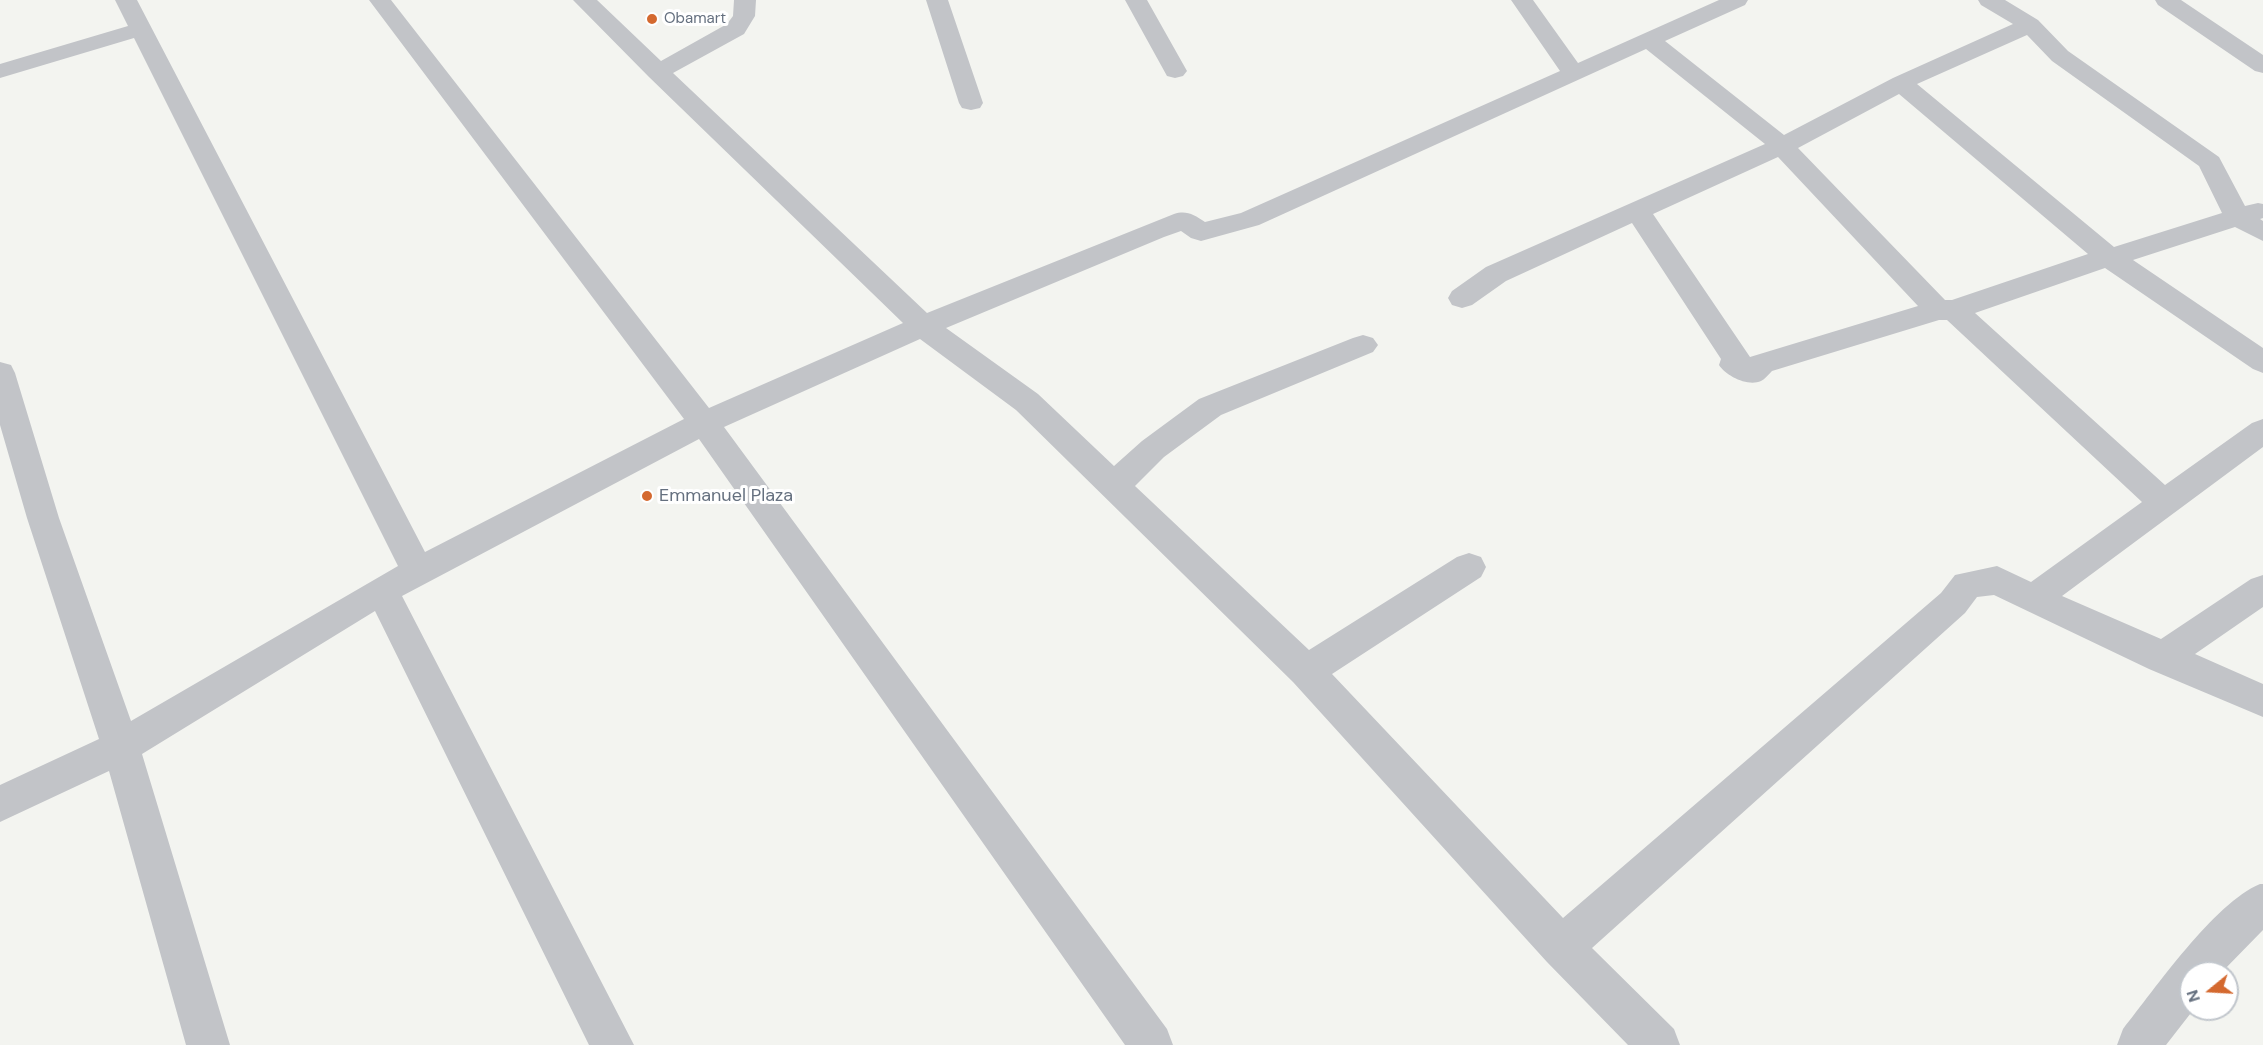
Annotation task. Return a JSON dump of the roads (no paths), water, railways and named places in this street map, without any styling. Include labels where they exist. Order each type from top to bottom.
[{"type":"street","points":[[126,0],[418,572]]},
{"type":"street","points":[[380,0],[704,423],[1151,1045]]},
{"type":"street","points":[[584,0],[923,326],[1027,402],[1306,671],[1562,947],[1658,1045]]},
{"type":"street","points":[[657,72],[736,29],[744,16],[745,0]]},
{"type":"street","points":[[937,0],[971,103]]},
{"type":"street","points":[[1136,0],[1175,71]]},
{"type":"street","points":[[1522,0],[1573,73]]},
{"type":"street","points":[[0,804],[121,747],[382,590],[704,423],[923,326],[1122,243],[1136,240],[1150,232],[1166,229],[1183,220],[1201,232],[1250,219],[1737,0]]},
{"type":"street","points":[[1989,0],[2030,25],[2060,56],[2210,162],[2263,232]]},
{"type":"street","points":[[2166,0],[2263,66]]},
{"type":"street","points":[[1462,298],[1496,274],[1782,146],[1901,83],[2030,25]]},
{"type":"street","points":[[0,71],[141,29]]},
{"type":"street","points":[[1648,40],[1782,146],[1946,310],[2164,503]]},
{"type":"street","points":[[1901,83],[2110,258],[2263,362]]},
{"type":"street","points":[[1637,210],[1737,358],[1734,365],[1753,373],[1761,364],[1946,310],[2086,263],[2110,258],[2250,214]]},
{"type":"street","points":[[1113,487],[1153,449],[1210,407],[1363,345]]},
{"type":"street","points":[[0,373],[43,518],[121,747],[208,1045]]},
{"type":"street","points":[[2033,599],[2263,431]]},
{"type":"street","points":[[1306,671],[1468,567]]},
{"type":"street","points":[[1562,947],[1953,603],[1967,585],[1997,580],[2162,658],[2263,701]]},
{"type":"street","points":[[2162,658],[2263,589]]},
{"type":"street","points":[[382,590],[612,1045]]},
{"type":"street","points":[[2204,961],[2260,904],[2263,904]]},
{"type":"street","points":[[2139,1045],[2179,993]]},
{"type":"place","name":"Obamart","points":[[652,19]]},
{"type":"place","name":"Emmanuel Plaza","points":[[647,496]]}]
